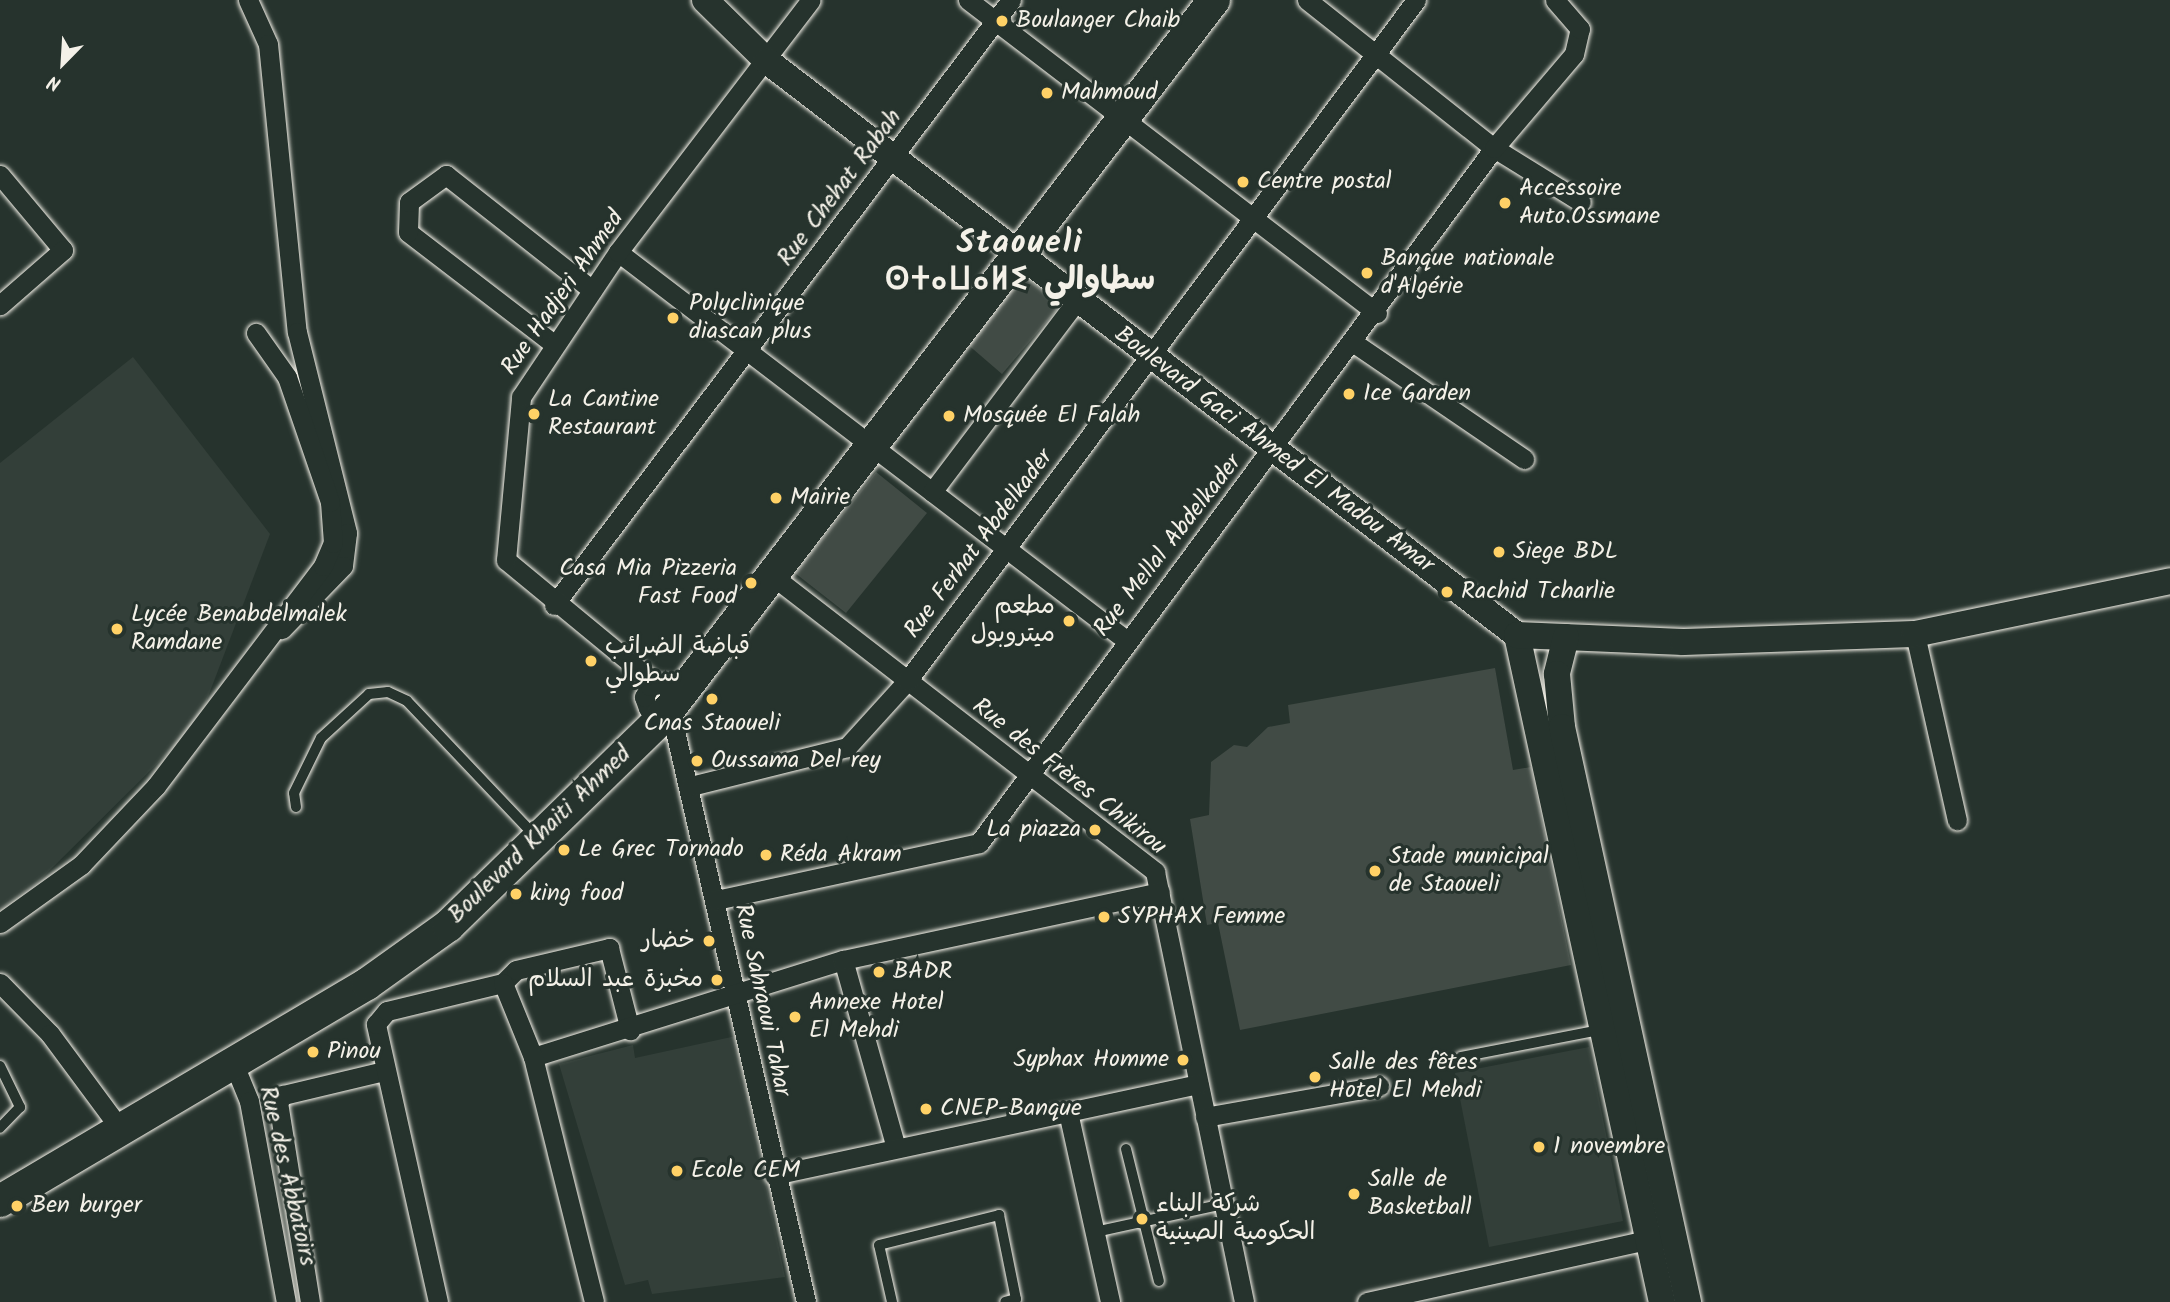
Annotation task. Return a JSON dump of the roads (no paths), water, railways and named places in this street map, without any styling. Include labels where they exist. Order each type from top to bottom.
[{"type":"highway","name":"Boulevard Khaiti Ahmed","points":[[0,1201],[367,984],[448,926],[666,703],[774,577],[874,448],[1124,113],[1214,0]]},
{"type":"main road","name":"Boulevard Gaci Ahmed El Madou Amar","points":[[705,0],[767,61],[1078,299],[1149,357],[1517,635]]},
{"type":"main road","points":[[1662,1302],[1644,1241],[1517,635],[1683,642],[1915,634],[2170,582]]},
{"type":"main road","points":[[1566,637],[1557,674],[1562,727],[1688,1302]]},
{"type":"street","points":[[248,0],[268,44],[297,332],[347,533],[343,566],[297,617],[269,637]]},
{"type":"street","name":"Rue Hadjeri Ahmed","points":[[666,703],[506,560],[521,397],[618,252],[767,61],[811,0]]},
{"type":"street","points":[[968,0],[1124,113],[1250,217],[1377,313]]},
{"type":"street","name":"Rue Chehat Rabah","points":[[554,605],[895,159],[1012,0]]},
{"type":"street","points":[[1307,0],[1494,148],[1580,202]]},
{"type":"street","name":"Rue Ferhat Abdelkader","points":[[691,786],[847,747],[907,681],[1250,217],[1416,0]]},
{"type":"street","name":"Rue Mellal Abdelkader","points":[[716,900],[979,843],[1126,640],[1377,313],[1494,148],[1574,54],[1580,29],[1555,0]]},
{"type":"street","points":[[0,175],[63,250],[0,305]]},
{"type":"street","points":[[555,345],[408,232],[409,202],[446,175],[592,290]]},
{"type":"street","points":[[618,252],[1126,640]]},
{"type":"street","points":[[932,492],[1078,299]]},
{"type":"street","points":[[0,923],[81,865],[156,786],[323,566],[333,543],[330,502],[288,377],[256,332]]},
{"type":"street","points":[[1354,343],[1524,459]]},
{"type":"street","name":"Rue des Frères Chikirou","points":[[774,577],[1155,872],[1244,1302]]},
{"type":"street","points":[[1915,634],[1957,820]]},
{"type":"street","name":"Rue Sahraoui Tahar","points":[[666,703],[691,786],[774,1175],[806,1302]]},
{"type":"street","points":[[533,1057],[631,1030],[735,989],[843,960],[1160,892]]},
{"type":"street","points":[[438,1302],[384,1071],[376,1024],[387,1011],[503,983],[516,970],[609,948],[631,1030]]},
{"type":"street","points":[[843,960],[895,1148]]},
{"type":"street","points":[[0,983],[50,1034],[121,1130]]},
{"type":"street","points":[[503,983],[533,1057],[594,1302]]},
{"type":"street","name":"Rue des Abbatoirs","points":[[233,1062],[249,1101],[286,1302]]},
{"type":"street","points":[[310,1302],[278,1102],[283,1096],[384,1071]]},
{"type":"street","points":[[774,1175],[1198,1084]]},
{"type":"street","points":[[1205,1116],[1379,1086]]},
{"type":"street","points":[[1068,1112],[1110,1302]]},
{"type":"street","points":[[1367,1302],[1673,1233]]},
{"type":"lane","points":[[296,807],[293,793],[321,738],[369,694],[388,692],[407,701],[536,838]]},
{"type":"lane","points":[[1461,1057],[1600,1030]]},
{"type":"lane","points":[[0,1066],[20,1107],[0,1128]]},
{"type":"lane","points":[[1126,1149],[1159,1281]]},
{"type":"lane","points":[[1095,1232],[1223,1204]]},
{"type":"lane","points":[[892,1302],[879,1245],[999,1215],[1013,1301]]},
{"type":"place","name":"Boulanger Chaib","points":[[1002,21]]},
{"type":"place","name":"Mahmoud","points":[[1047,93]]},
{"type":"place","name":"Centre postal","points":[[1243,182]]},
{"type":"place","name":"Accessoire Auto.Ossmane","points":[[1505,203]]},
{"type":"place","name":"Banque nationale d'Algérie","points":[[1367,273]]},
{"type":"place","name":"Polyclinique diascan plus","points":[[673,318]]},
{"type":"place","name":"Ice Garden","points":[[1349,394]]},
{"type":"place","name":"La Cantine Restaurant","points":[[534,414]]},
{"type":"place","name":"Mosquée El Falah","points":[[949,416]]},
{"type":"place","name":"Mairie","points":[[776,498]]},
{"type":"place","name":"Siege BDL","points":[[1499,552]]},
{"type":"place","name":"Casa Mia Pizzeria Fast Food","points":[[751,583]]},
{"type":"place","name":"Rachid Tcharlie","points":[[1447,592]]},
{"type":"place","name":"مطعم ميتروبول","points":[[1069,621]]},
{"type":"place","name":"Lycée Benabdelmalek Ramdane","points":[[117,629]]},
{"type":"place","name":"قباضة الضرائب سطوالي","points":[[591,661]]},
{"type":"place","name":"Cnas Staoueli","points":[[712,699]]},
{"type":"place","name":"Oussama Del rey","points":[[697,761]]},
{"type":"place","name":"La piazza","points":[[1095,830]]},
{"type":"place","name":"Le Grec Tornado","points":[[564,850]]},
{"type":"place","name":"Réda Akram","points":[[766,855]]},
{"type":"place","name":"Stade municipal de Staoueli","points":[[1375,871]]},
{"type":"place","name":"king food","points":[[516,894]]},
{"type":"place","name":"SYPHAX Femme","points":[[1104,917]]},
{"type":"place","name":"خضار","points":[[709,941]]},
{"type":"place","name":"BADR","points":[[879,972]]},
{"type":"place","name":"مخبزة عبد السلام","points":[[717,980]]},
{"type":"place","name":"Annexe Hotel El Mehdi","points":[[795,1017]]},
{"type":"place","name":"Pinou","points":[[313,1052]]},
{"type":"place","name":"Syphax Homme","points":[[1183,1060]]},
{"type":"place","name":"Salle des fêtes Hotel El Mehdi","points":[[1315,1077]]},
{"type":"place","name":"CNEP-Banque","points":[[926,1109]]},
{"type":"place","name":"1 novembre","points":[[1539,1147]]},
{"type":"place","name":"Ecole CEM","points":[[677,1171]]},
{"type":"place","name":"Salle de Basketball","points":[[1354,1194]]},
{"type":"place","name":"Ben burger","points":[[17,1206]]},
{"type":"place","name":"شركة البناء الحكومية الصينية","points":[[1142,1219]]},
{"type":"district","name":"Staoueli ⵙⵜⴰⵡⴰⵍⵉ سطاوالي","points":[[1020,264]]}]
